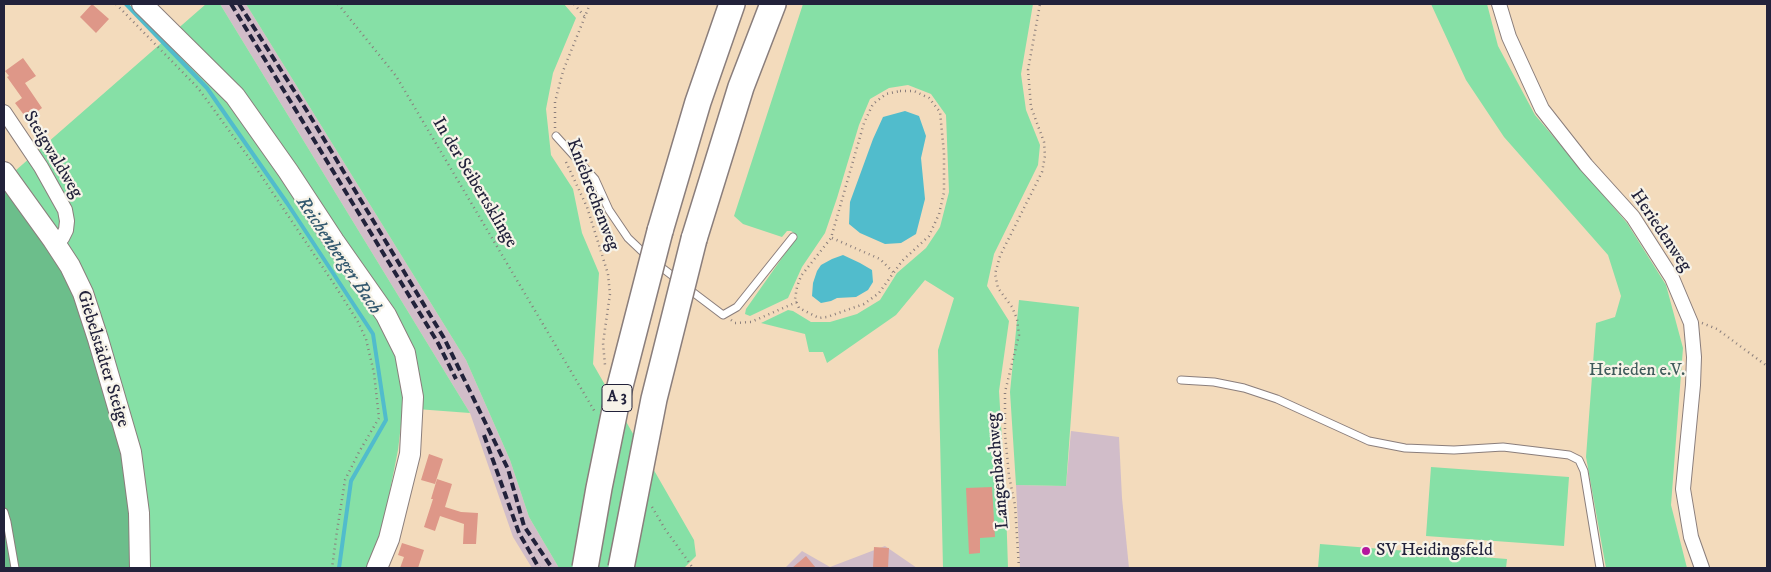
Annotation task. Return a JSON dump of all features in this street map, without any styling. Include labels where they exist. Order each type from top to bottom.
[{"type":"highway","name":"A 3","points":[[586,568],[599,488],[619,390],[660,231],[698,102],[732,4]]},
{"type":"highway","name":"A 3","points":[[620,568],[654,399],[694,239],[741,87],[773,4]]},
{"type":"main road","points":[[142,4],[234,96],[288,171],[334,242],[386,315],[405,353],[413,397],[410,454],[389,539],[377,568]]},
{"type":"main road","name":"Giebelstädter Steige","points":[[4,172],[70,266],[83,293],[131,452],[139,513],[140,568]]},
{"type":"street","name":"Heriedenweg","points":[[1499,4],[1509,37],[1542,109],[1586,165],[1633,218],[1672,278],[1691,323],[1694,356],[1693,385],[1683,489],[1691,537],[1702,568]]},
{"type":"street","name":"Steigwaldweg","points":[[4,112],[42,167],[65,210],[66,230],[62,238],[53,240]]},
{"type":"lane","points":[[556,136],[595,178],[609,210],[628,238],[645,255],[723,315],[737,307],[793,236]]},
{"type":"lane","points":[[1181,380],[1214,382],[1252,391],[1276,399],[1369,442],[1405,448],[1454,450],[1503,446],[1569,455],[1579,460],[1584,471],[1600,568]]},
{"type":"lane","points":[[4,512],[15,568]]},
{"type":"path","points":[[116,4],[198,88],[252,162],[334,284],[358,322],[366,339],[374,373],[379,418],[345,480],[332,568]]},
{"type":"path","name":"In der Seibertsklinge","points":[[338,4],[396,76],[577,383]]},
{"type":"path","points":[[574,4],[585,17]]},
{"type":"path","name":"Kniebrechenweg","points":[[590,4],[562,71],[555,102],[556,136],[570,174],[587,206],[608,274],[610,294],[603,343],[606,365]]},
{"type":"path","name":"Langenbachweg","points":[[1019,568],[1018,535],[1005,434],[1005,392],[1019,335],[1017,319],[1012,307],[998,288],[995,274],[1000,256],[1042,172],[1045,156],[1044,142],[1031,107],[1028,70],[1040,4]]},
{"type":"path","points":[[900,90],[914,91],[929,98],[940,112],[944,153],[944,192],[939,214],[929,236],[893,272],[879,294],[864,304],[827,317],[819,318],[799,308],[795,299],[801,276],[832,238],[864,123],[873,104],[886,94],[900,90]]},
{"type":"path","points":[[832,238],[880,259],[893,272]]},
{"type":"path","points":[[723,315],[735,323],[751,322],[797,302]]},
{"type":"path","points":[[1691,323],[1705,324],[1717,329],[1767,366]]},
{"type":"path","points":[[678,547],[693,568]]},
{"type":"shaded area","points":[[220,4],[246,4],[466,360],[510,460],[529,517],[559,568],[532,568],[513,537],[470,413]]},
{"type":"shaded area","points":[[1071,431],[1119,437],[1122,498],[1129,568],[1020,568],[1016,485],[1066,486]]},
{"type":"shaded area","points":[[885,546],[917,568],[785,568],[802,551],[830,567]]},
{"type":"green space","points":[[206,4],[220,4],[470,413],[403,408],[398,450],[381,536],[369,568],[150,568],[142,453],[87,282],[67,243],[15,171]]},
{"type":"green space","points":[[246,4],[564,4],[576,18],[553,73],[546,109],[551,155],[573,189],[582,233],[599,273],[593,364],[694,540],[696,556],[684,568],[559,568],[529,517],[510,460],[466,360]]},
{"type":"green space","points":[[803,4],[1033,4],[1021,74],[1026,110],[1040,145],[1038,165],[994,254],[987,286],[1009,321],[999,391],[1008,568],[943,568],[938,350],[954,298],[925,280],[896,315],[827,363],[823,352],[809,352],[805,334],[761,323],[788,310],[811,322],[830,322],[857,314],[880,300],[897,273],[926,248],[940,227],[949,192],[946,115],[931,94],[908,85],[889,88],[870,99],[859,125],[825,233],[802,267],[788,298],[750,316],[745,314],[746,309],[796,238],[795,234],[791,231],[787,231],[782,237],[743,224],[734,216]]},
{"type":"green space","name":"Herieden e.V.","points":[[1431,4],[1487,4],[1498,46],[1535,115],[1627,223],[1666,285],[1683,348],[1671,505],[1687,568],[1606,568],[1586,457],[1596,323],[1615,317],[1621,296],[1608,255],[1504,137],[1466,80]]},
{"type":"green space","points":[[4,188],[62,268],[91,341],[122,456],[130,514],[131,568],[4,568]]},
{"type":"green space","points":[[1019,300],[1079,307],[1066,486],[1016,485],[1010,392]]},
{"type":"green space","points":[[1431,467],[1569,477],[1564,546],[1426,536]]},
{"type":"green space","name":"SV Heidingsfeld","points":[[1320,544],[1507,559],[1506,568],[1318,568]]},
{"type":"water","points":[[905,111],[919,116],[926,136],[921,158],[925,199],[916,234],[901,243],[885,244],[860,233],[849,224],[850,202],[883,117]]},
{"type":"water","points":[[843,255],[872,270],[873,282],[868,290],[856,297],[837,298],[821,303],[812,296],[813,283],[817,271],[821,265]]},
{"type":"building","points":[[92,4],[109,19],[96,33],[80,17]]},
{"type":"building","points":[[23,58],[36,76],[25,83],[42,108],[27,119],[15,103],[22,98],[7,77],[9,76],[5,71]]},
{"type":"building","points":[[429,454],[443,459],[435,484],[421,480]]},
{"type":"building","points":[[437,479],[452,484],[445,507],[461,512],[478,513],[476,544],[463,544],[464,524],[440,516],[435,531],[424,527]]},
{"type":"building","points":[[992,487],[995,537],[980,538],[980,553],[969,554],[966,488]]},
{"type":"building","points":[[402,543],[424,550],[418,568],[400,568],[404,557],[398,555]]},
{"type":"building","points":[[874,547],[889,548],[888,568],[873,568]]},
{"type":"building","points":[[806,556],[816,568],[792,568]]},
{"type":"waterway","name":"Reichenberger Bach","points":[[126,4],[207,88],[287,203],[373,334],[386,420],[351,481],[339,568]]},
{"type":"railway","points":[[231,4],[438,343],[456,379]]},
{"type":"railway","points":[[239,4],[307,111],[444,338],[508,469],[524,526],[552,568]]},
{"type":"railway","points":[[484,435],[519,533],[539,568]]},
{"type":"place","name":"SV Heidingsfeld","points":[[1366,551]]}]
